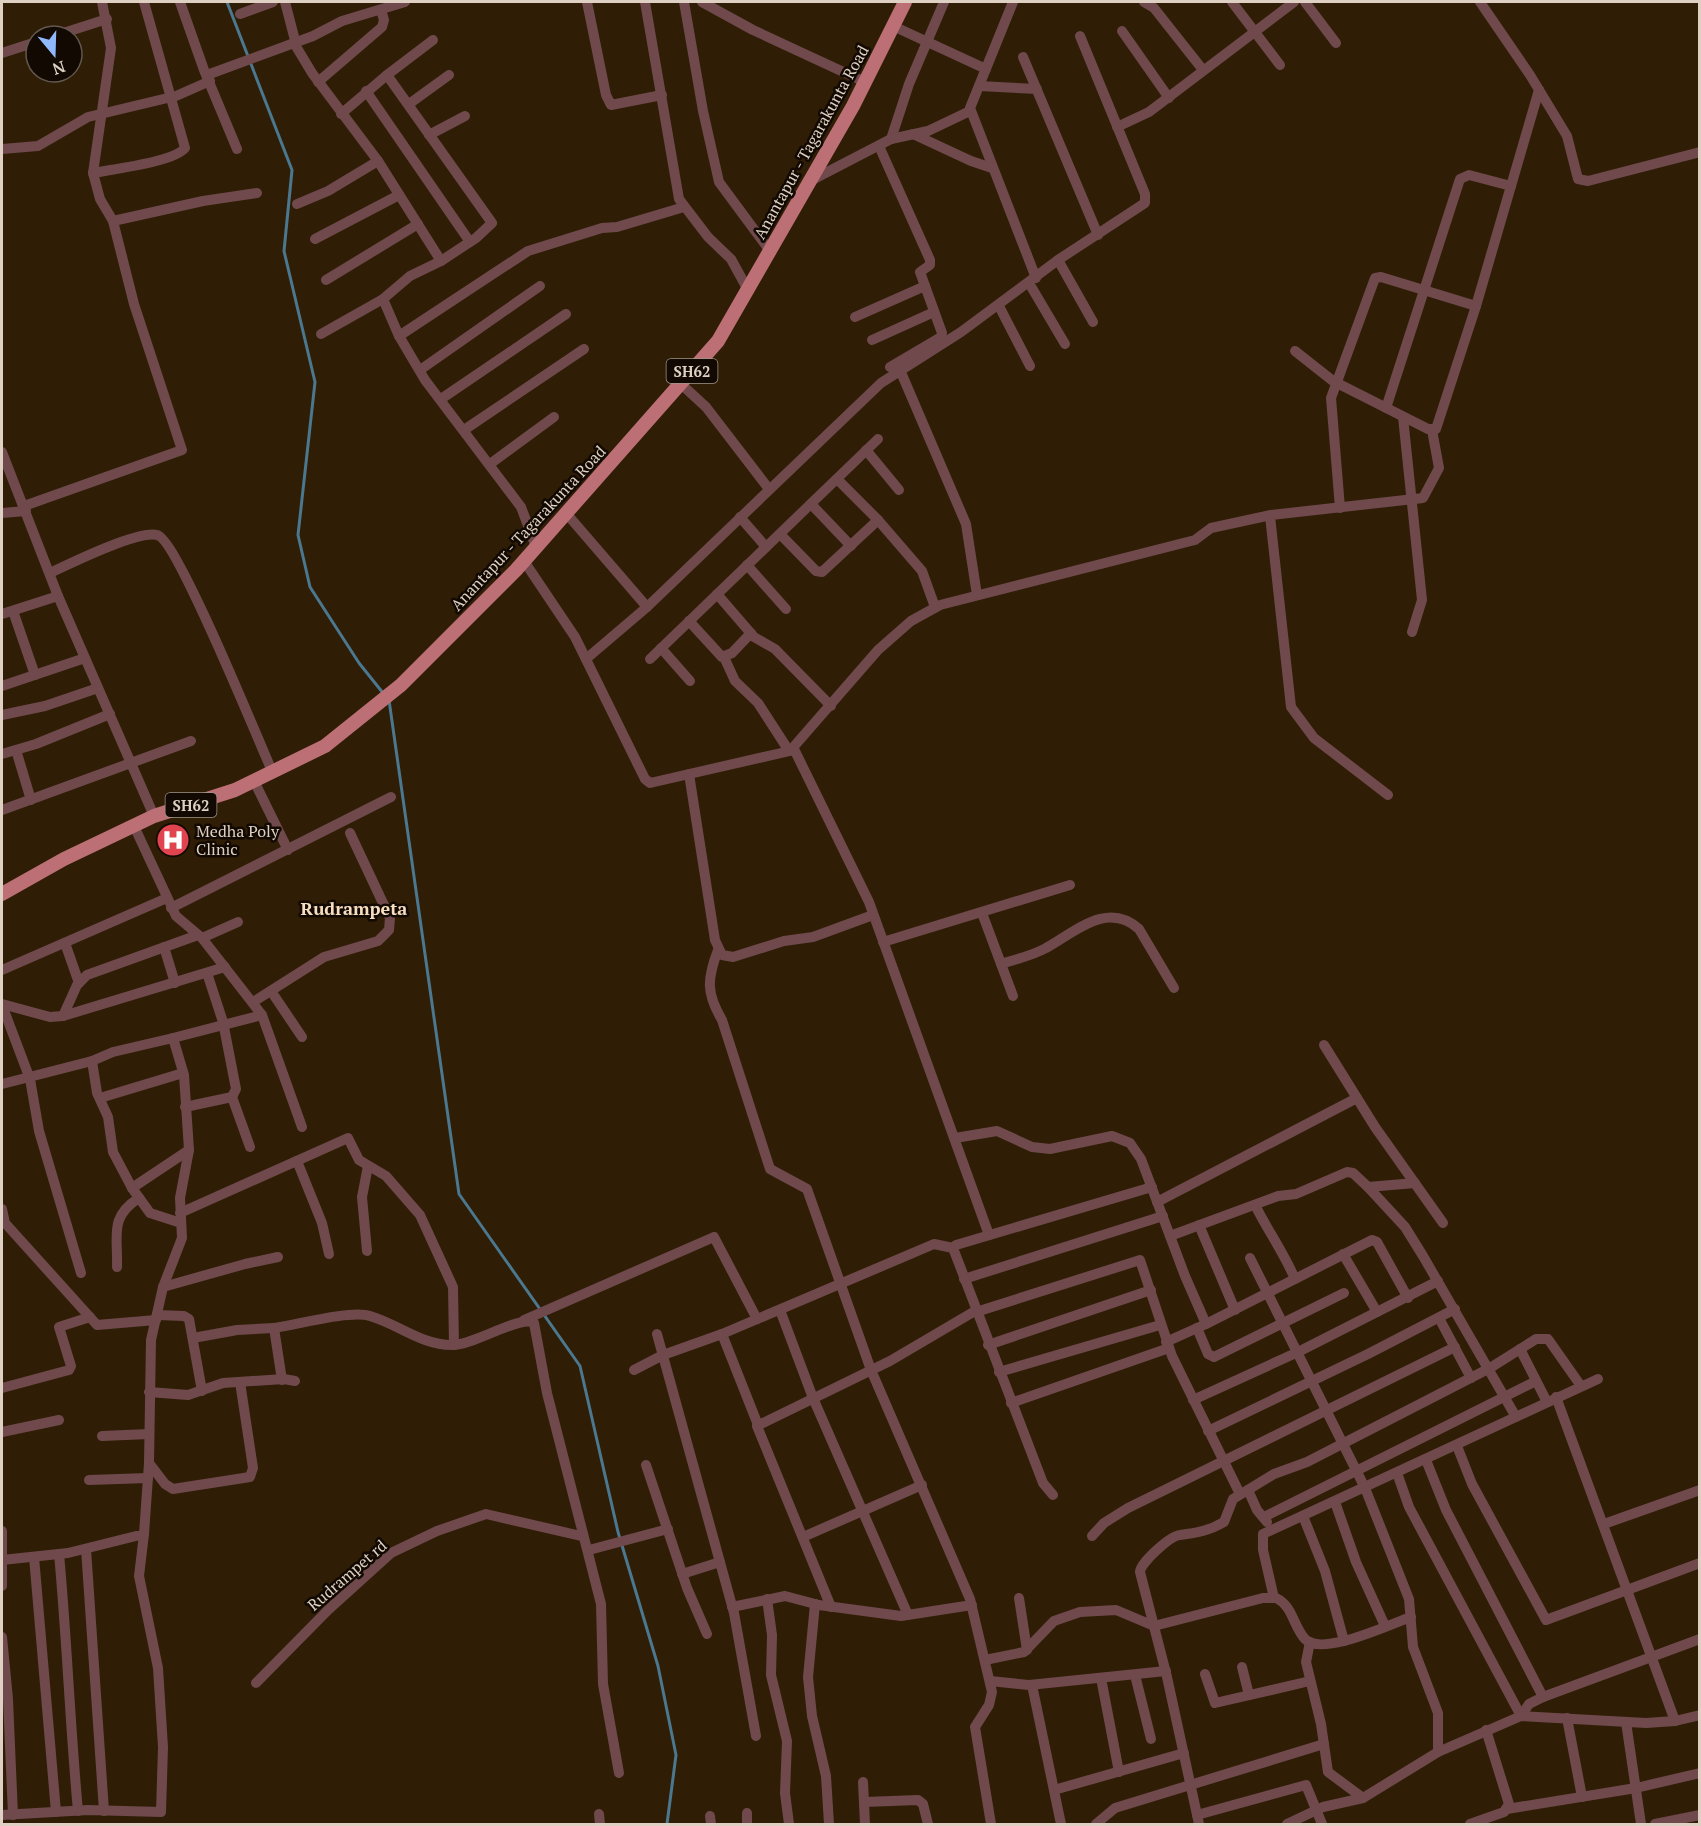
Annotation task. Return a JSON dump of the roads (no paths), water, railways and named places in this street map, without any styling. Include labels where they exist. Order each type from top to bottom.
[{"type":"main road","name":"Anantapur - Tagarakunta Road","points":[[2,894],[154,816],[235,790],[325,746],[401,685],[536,548],[718,341],[865,82],[905,2]]},
{"type":"street","points":[[2,513],[25,508],[182,450],[134,304],[113,221],[100,199],[93,173],[111,48],[102,2]]},
{"type":"street","points":[[93,173],[157,160],[184,150],[185,144],[144,2]]},
{"type":"street","points":[[180,2],[237,149]]},
{"type":"street","points":[[240,14],[273,2]]},
{"type":"street","points":[[285,2],[295,42],[318,82],[378,161],[441,261]]},
{"type":"street","points":[[2,149],[38,146],[80,121],[100,113],[171,98],[263,53],[295,42],[342,21],[405,2]]},
{"type":"street","points":[[587,2],[606,95],[611,105],[662,95]]},
{"type":"street","points":[[645,2],[679,200],[708,237],[731,259],[748,290]]},
{"type":"street","points":[[684,2],[718,180],[752,230],[770,251]]},
{"type":"street","points":[[702,2],[753,30],[865,82]]},
{"type":"street","points":[[891,139],[909,84],[944,2]]},
{"type":"street","points":[[1013,2],[970,111],[1032,280],[1065,344]]},
{"type":"street","points":[[1144,2],[1154,8],[1203,70]]},
{"type":"street","points":[[1232,2],[1280,65]]},
{"type":"street","points":[[1118,127],[1144,115],[1169,98],[1294,2]]},
{"type":"street","points":[[1305,2],[1336,43]]},
{"type":"street","points":[[1480,2],[1567,136],[1576,175],[1583,181],[1700,152]]},
{"type":"street","points":[[318,82],[382,27],[384,20],[381,10]]},
{"type":"street","points":[[84,26],[107,19]]},
{"type":"street","points":[[892,26],[927,44],[986,69]]},
{"type":"street","points":[[1122,31],[1169,98]]},
{"type":"street","points":[[895,368],[999,306],[1058,260],[1143,206],[1146,201],[1080,36]]},
{"type":"street","points":[[341,114],[366,91],[433,40]]},
{"type":"street","points":[[2,53],[24,46]]},
{"type":"street","points":[[1023,57],[1098,235]]},
{"type":"street","points":[[321,334],[383,299],[410,276],[441,261],[470,242],[492,223],[387,75]]},
{"type":"street","points":[[409,104],[449,75]]},
{"type":"street","points":[[979,86],[1037,89]]},
{"type":"street","points":[[1432,430],[1439,425],[1539,90]]},
{"type":"street","points":[[366,91],[470,242]]},
{"type":"street","points":[[810,181],[891,139],[931,130],[970,111]]},
{"type":"street","points":[[429,135],[465,117]]},
{"type":"street","points":[[913,134],[971,161],[992,168]]},
{"type":"street","points":[[586,659],[647,607],[895,368],[941,337],[920,271],[930,265],[930,260],[879,146]]},
{"type":"street","points":[[297,204],[328,191],[378,161]]},
{"type":"street","points":[[1386,408],[1460,179],[1468,175],[1511,186]]},
{"type":"street","points":[[113,221],[203,201],[257,192]]},
{"type":"street","points":[[315,239],[399,195]]},
{"type":"street","points":[[399,336],[528,251],[602,228],[617,227],[684,207]]},
{"type":"street","points":[[326,280],[418,224]]},
{"type":"street","points":[[1058,260],[1093,322]]},
{"type":"street","points":[[1340,508],[1331,402],[1375,278],[1381,277],[1476,306]]},
{"type":"street","points":[[855,317],[925,285]]},
{"type":"street","points":[[420,370],[540,286]]},
{"type":"street","points":[[383,299],[399,336],[420,370],[521,507],[536,548]]},
{"type":"street","points":[[999,306],[1030,366]]},
{"type":"street","points":[[872,340],[934,312]]},
{"type":"street","points":[[441,399],[566,314]]},
{"type":"street","points":[[464,430],[584,349]]},
{"type":"street","points":[[1295,351],[1338,384],[1432,430]]},
{"type":"street","points":[[895,368],[966,524],[977,595]]},
{"type":"street","points":[[681,384],[706,407],[770,489]]},
{"type":"street","points":[[490,464],[554,417]]},
{"type":"street","points":[[1403,417],[1422,600],[1412,632]]},
{"type":"street","points":[[524,561],[576,637],[647,782],[791,750],[882,646],[911,621],[935,607],[1189,542],[1211,528],[1270,516],[1412,501],[1426,497],[1438,468],[1432,430]]},
{"type":"street","points":[[650,658],[878,439]]},
{"type":"street","points":[[866,450],[899,489]]},
{"type":"street","points":[[2,452],[5,466],[25,508],[58,596],[154,816]]},
{"type":"street","points":[[837,479],[878,520],[925,575],[935,607]]},
{"type":"street","points":[[811,504],[851,546]]},
{"type":"street","points":[[566,513],[647,607]]},
{"type":"street","points":[[1270,516],[1291,707],[1314,738],[1388,795]]},
{"type":"street","points":[[740,517],[766,547]]},
{"type":"street","points":[[780,534],[820,572],[878,520]]},
{"type":"street","points":[[50,573],[89,555],[143,536],[154,534],[162,536],[194,593],[273,771]]},
{"type":"street","points":[[747,565],[786,609]]},
{"type":"street","points":[[717,594],[751,633],[775,649],[831,705]]},
{"type":"street","points":[[2,615],[58,596]]},
{"type":"street","points":[[13,611],[35,675]]},
{"type":"street","points":[[689,621],[724,657],[735,681],[756,701],[791,750],[863,889],[989,1235]]},
{"type":"street","points":[[724,657],[732,653],[751,633]]},
{"type":"street","points":[[661,648],[690,681]]},
{"type":"street","points":[[2,686],[86,658]]},
{"type":"street","points":[[2,715],[45,706],[98,688]]},
{"type":"street","points":[[2,754],[110,714]]},
{"type":"street","points":[[2,810],[191,741]]},
{"type":"street","points":[[16,750],[31,800]]},
{"type":"street","points":[[689,774],[718,950],[709,975],[712,1005],[722,1020],[770,1169],[807,1189],[871,1370],[972,1605],[990,1680],[991,1701],[975,1727],[991,1824]]},
{"type":"street","points":[[254,781],[288,850]]},
{"type":"street","points":[[2,970],[169,903],[288,850],[390,797]]},
{"type":"street","points":[[134,826],[178,919],[200,936],[262,1015],[302,1126]]},
{"type":"street","points":[[252,1002],[324,957],[378,941],[389,930],[390,918],[350,833]]},
{"type":"street","points":[[883,942],[1070,885]]},
{"type":"street","points":[[982,913],[1013,996]]},
{"type":"street","points":[[718,950],[727,957],[742,956],[784,941],[832,932],[873,915]]},
{"type":"street","points":[[1001,964],[1045,949],[1082,924],[1096,919],[1117,918],[1132,923],[1143,934],[1174,988]]},
{"type":"street","points":[[63,1016],[79,983],[92,973],[238,922]]},
{"type":"street","points":[[65,943],[79,983]]},
{"type":"street","points":[[164,947],[175,984]]},
{"type":"street","points":[[2,1005],[50,1017],[63,1016],[225,967]]},
{"type":"street","points":[[207,973],[224,1025],[236,1089],[232,1097],[250,1147]]},
{"type":"street","points":[[271,991],[302,1037]]},
{"type":"street","points":[[2,1005],[29,1077],[39,1131],[81,1273]]},
{"type":"street","points":[[2,1084],[92,1061],[114,1052],[262,1015]]},
{"type":"street","points":[[162,1824],[163,1747],[158,1668],[139,1576],[149,1463],[151,1340],[163,1287],[182,1238],[180,1198],[189,1150],[183,1073],[173,1038]]},
{"type":"street","points":[[1324,1046],[1443,1224]]},
{"type":"street","points":[[92,1061],[100,1098],[108,1117],[113,1152],[132,1188],[150,1213],[181,1218],[348,1137],[358,1159],[388,1178],[420,1215],[453,1287],[454,1345]]},
{"type":"street","points":[[100,1098],[183,1073]]},
{"type":"street","points":[[185,1107],[232,1097]]},
{"type":"street","points":[[1157,1202],[1357,1098]]},
{"type":"street","points":[[955,1138],[997,1131],[1032,1147],[1050,1149],[1117,1137],[1135,1148],[1170,1236],[1211,1357],[1344,1293]]},
{"type":"street","points":[[132,1188],[189,1150]]},
{"type":"street","points":[[297,1161],[322,1223],[329,1254]]},
{"type":"street","points":[[367,1251],[362,1197],[368,1166]]},
{"type":"street","points":[[1170,1236],[1278,1196],[1296,1194],[1347,1172],[1352,1172],[1405,1227],[1490,1368],[1516,1417]]},
{"type":"street","points":[[1368,1187],[1415,1183]]},
{"type":"street","points":[[634,1370],[663,1355],[722,1334],[934,1244],[953,1248],[956,1245],[1152,1187]]},
{"type":"street","points":[[117,1267],[118,1218],[125,1208],[139,1198]]},
{"type":"street","points":[[1255,1205],[1269,1235],[1281,1248],[1295,1279]]},
{"type":"street","points":[[2,1209],[5,1223],[97,1325],[156,1317],[187,1318],[193,1338],[202,1391]]},
{"type":"street","points":[[964,1279],[1162,1216]]},
{"type":"street","points":[[1199,1226],[1235,1310]]},
{"type":"street","points":[[193,1338],[237,1330],[274,1328],[363,1315],[431,1343],[454,1345],[479,1340],[714,1237],[757,1319]]},
{"type":"street","points":[[1011,1402],[1167,1345],[1370,1240],[1376,1241],[1408,1298]]},
{"type":"street","points":[[953,1248],[988,1345],[1043,1483],[1053,1495]]},
{"type":"street","points":[[1343,1254],[1377,1312]]},
{"type":"street","points":[[163,1287],[278,1257]]},
{"type":"street","points":[[1250,1258],[1365,1488],[1409,1599],[1413,1647],[1438,1713],[1438,1752]]},
{"type":"street","points":[[758,1425],[871,1370],[976,1311],[1138,1260],[1143,1263],[1167,1345],[1208,1431],[1244,1492],[1272,1530]]},
{"type":"street","points":[[1193,1400],[1298,1352],[1438,1281]]},
{"type":"street","points":[[988,1345],[1151,1290]]},
{"type":"street","points":[[1208,1431],[1455,1309]]},
{"type":"street","points":[[780,1310],[813,1398],[908,1616]]},
{"type":"street","points":[[2,1388],[68,1371],[70,1366],[59,1328],[90,1317]]},
{"type":"street","points":[[1438,1318],[1471,1378]]},
{"type":"street","points":[[524,1320],[529,1320],[535,1326],[548,1393],[601,1604],[603,1684],[619,1773]]},
{"type":"street","points":[[999,1372],[1160,1325]]},
{"type":"street","points":[[274,1328],[282,1380]]},
{"type":"street","points":[[657,1334],[732,1607],[756,1736]]},
{"type":"street","points":[[722,1334],[758,1425],[757,1429],[831,1607]]},
{"type":"street","points":[[1322,1824],[1306,1785],[1198,1820],[1166,1671],[1140,1572],[1142,1564],[1176,1536],[1194,1535],[1224,1522],[1231,1502],[1274,1474],[1293,1469],[1471,1378],[1536,1339],[1546,1338],[1581,1386]]},
{"type":"street","points":[[1092,1536],[1104,1523],[1128,1508],[1455,1347]]},
{"type":"street","points":[[1520,1349],[1536,1381],[1552,1400],[1604,1524],[1675,1721]]},
{"type":"street","points":[[1274,1598],[1262,1539],[1263,1534],[1598,1379]]},
{"type":"street","points":[[149,1392],[188,1395],[223,1383],[296,1381]]},
{"type":"street","points":[[1264,1517],[1536,1381]]},
{"type":"street","points":[[149,1463],[165,1485],[173,1489],[250,1477],[253,1468],[240,1382]]},
{"type":"street","points":[[1464,1418],[1469,1440]]},
{"type":"street","points":[[2,1432],[59,1420]]},
{"type":"street","points":[[102,1436],[149,1434]]},
{"type":"street","points":[[1457,1446],[1472,1484],[1546,1620],[1700,1563]]},
{"type":"street","points":[[1426,1460],[1446,1510],[1543,1697]]},
{"type":"street","points":[[646,1465],[682,1574],[707,1634]]},
{"type":"street","points":[[1397,1473],[1409,1507],[1521,1716]]},
{"type":"street","points":[[89,1480],[148,1478]]},
{"type":"street","points":[[803,1538],[922,1485]]},
{"type":"street","points":[[1604,1524],[1700,1490]]},
{"type":"street","points":[[1335,1502],[1356,1562],[1385,1626]]},
{"type":"street","name":"Rudrampet rd","points":[[256,1683],[328,1610],[391,1552],[486,1514],[581,1536]]},
{"type":"street","points":[[1303,1516],[1325,1570],[1344,1641]]},
{"type":"street","points":[[589,1550],[668,1529]]},
{"type":"street","points":[[2,1531],[2,1586]]},
{"type":"street","points":[[3,1560],[59,1554],[144,1534]]},
{"type":"street","points":[[86,1549],[104,1811]]},
{"type":"street","points":[[59,1554],[78,1811]]},
{"type":"street","points":[[34,1557],[56,1812]]},
{"type":"street","points":[[682,1574],[720,1562]]},
{"type":"street","points":[[732,1607],[785,1596],[831,1607],[908,1616],[972,1605]]},
{"type":"street","points":[[1019,1598],[1027,1650]]},
{"type":"street","points":[[985,1660],[1020,1654],[1027,1650],[1054,1621],[1080,1612],[1116,1610],[1154,1626],[1274,1598],[1287,1606],[1304,1636],[1310,1642],[1327,1645],[1411,1617]]},
{"type":"street","points":[[767,1599],[772,1637],[772,1678],[787,1741],[785,1793],[789,1824]]},
{"type":"street","points":[[815,1604],[808,1684],[813,1723],[824,1761],[829,1824]]},
{"type":"street","points":[[2,1637],[8,1699],[7,1815],[78,1811],[161,1812]]},
{"type":"street","points":[[1521,1716],[1529,1704],[1543,1697],[1700,1640]]},
{"type":"street","points":[[1310,1642],[1306,1658],[1328,1772],[1363,1798]]},
{"type":"street","points":[[1242,1667],[1249,1695]]},
{"type":"street","points":[[990,1680],[1032,1685],[1166,1671]]},
{"type":"street","points":[[1135,1674],[1151,1739]]},
{"type":"street","points":[[1205,1674],[1214,1703],[1310,1681]]},
{"type":"street","points":[[1101,1678],[1119,1772]]},
{"type":"street","points":[[1032,1685],[1060,1824]]},
{"type":"street","points":[[1287,1824],[1317,1810],[1363,1798],[1438,1752],[1521,1716],[1626,1722],[1675,1721],[1700,1715]]},
{"type":"street","points":[[1567,1718],[1582,1797]]},
{"type":"street","points":[[1626,1722],[1641,1824]]},
{"type":"street","points":[[1486,1730],[1509,1797],[1507,1809]]},
{"type":"street","points":[[1096,1824],[1115,1808],[1324,1744]]},
{"type":"street","points":[[1054,1790],[1184,1753]]},
{"type":"street","points":[[1470,1824],[1507,1809],[1636,1788],[1700,1773]]},
{"type":"street","points":[[863,1782],[866,1824]]},
{"type":"street","points":[[864,1802],[918,1800],[924,1807],[928,1824]]},
{"type":"street","points":[[1655,1824],[1700,1815]]},
{"type":"waterway","points":[[227,2],[292,170],[284,251],[315,382],[298,535],[310,587],[359,663],[383,693]]},
{"type":"waterway","points":[[389,700],[459,1194],[580,1366],[618,1532],[658,1666],[676,1755],[667,1824]]},
{"type":"place","name":"Medha Poly Clinic","points":[[173,840]]},
{"type":"district","name":"Rudrampeta","points":[[354,908]]}]
